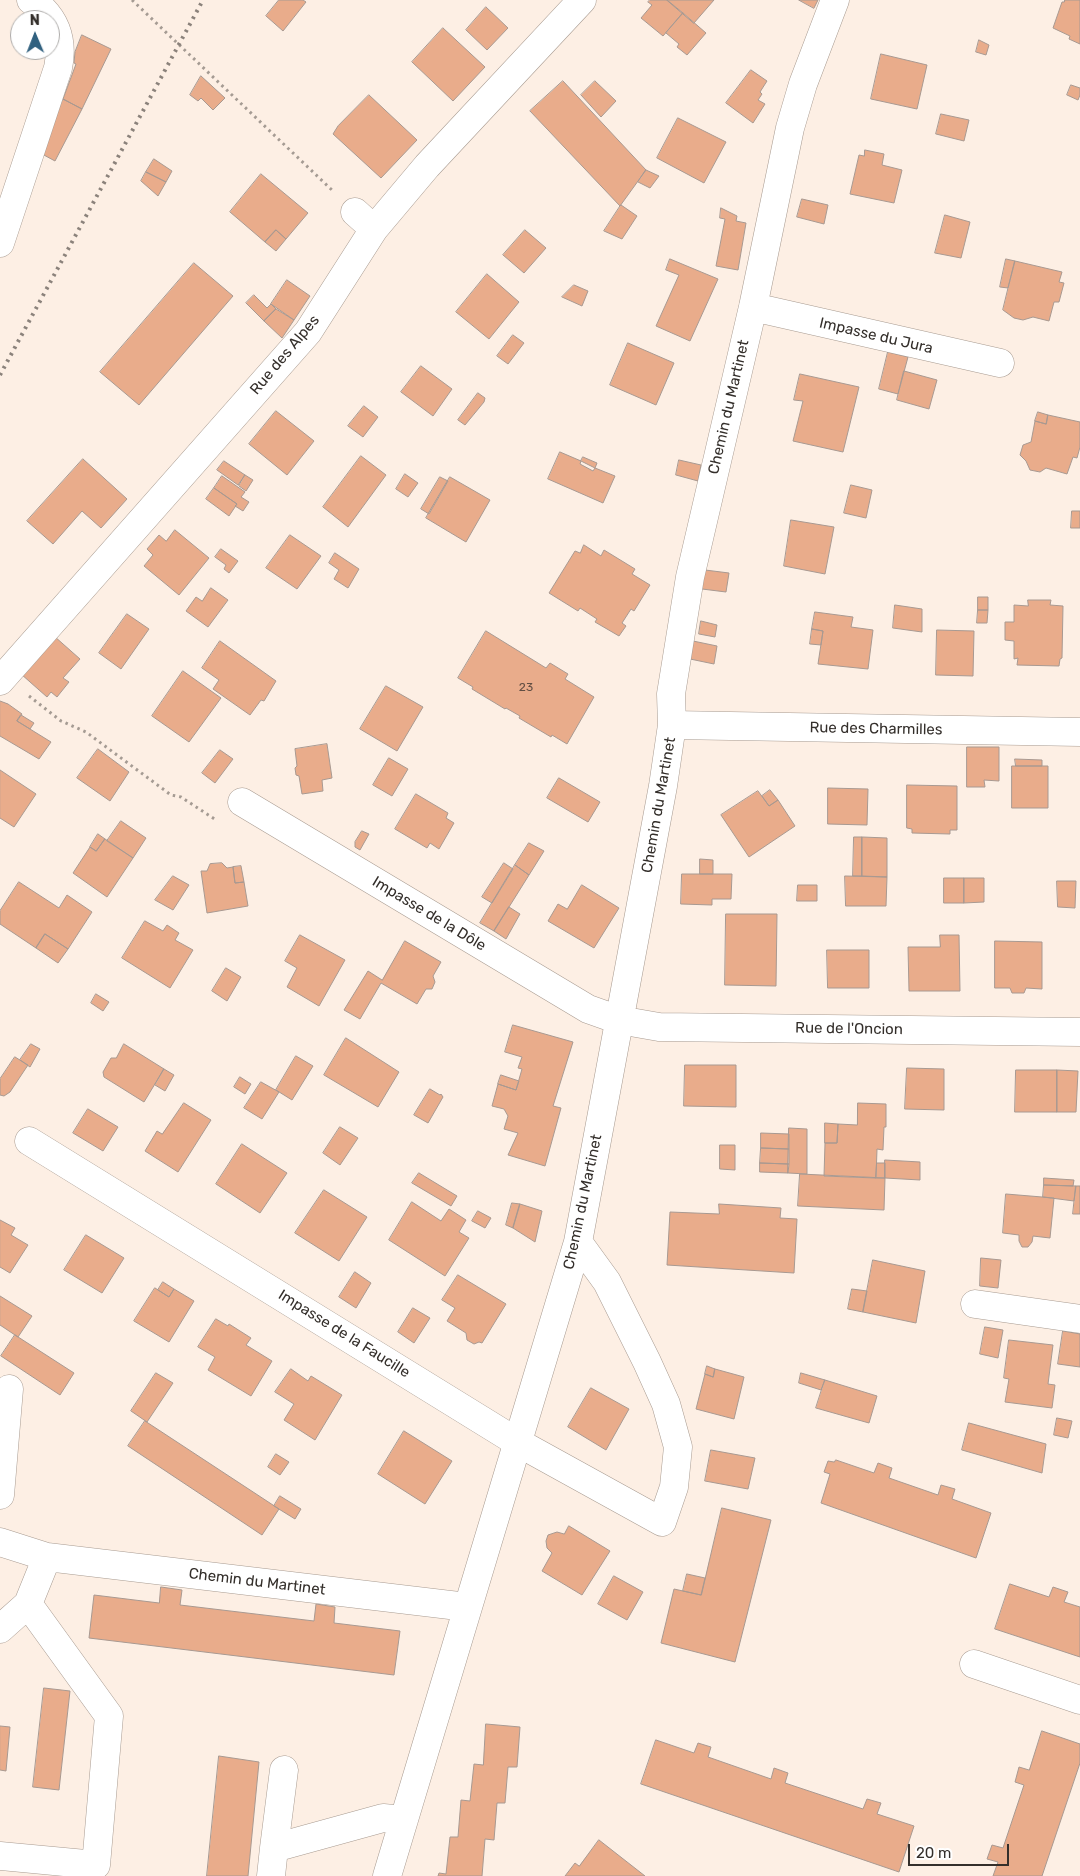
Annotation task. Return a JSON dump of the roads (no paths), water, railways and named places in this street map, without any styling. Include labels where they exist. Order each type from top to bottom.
[{"type":"street","points":[[0,243],[28,163],[61,55],[56,28],[50,17],[31,0]]},
{"type":"street","name":"Rue des Alpes","points":[[2,678],[308,332],[365,221],[427,166],[582,0]]},
{"type":"street","name":"Chemin du Martinet","points":[[387,1876],[578,1242],[663,786],[672,726],[671,694],[690,577],[753,307],[790,128],[803,84],[834,0]]},
{"type":"street","name":"Impasse du Jura","points":[[753,307],[1000,363]]},
{"type":"street","name":"Rue des Charmilles","points":[[672,726],[1080,732]]},
{"type":"street","name":"Impasse de la Dôle","points":[[242,802],[588,1009],[620,1020]]},
{"type":"street","name":"Rue de l'Oncion","points":[[620,1020],[660,1027],[1080,1032]]},
{"type":"street","name":"Impasse de la Faucille","points":[[29,1141],[517,1442],[662,1522],[674,1487],[678,1447],[666,1404],[607,1282],[578,1242]]},
{"type":"street","points":[[975,1304],[1080,1319]]},
{"type":"street","points":[[0,1495],[9,1390]]},
{"type":"street","name":"Chemin du Martinet","points":[[0,1542],[47,1557],[467,1607]]},
{"type":"street","points":[[0,1628],[28,1604],[47,1557]]},
{"type":"street","points":[[0,1856],[96,1865],[109,1716],[28,1604]]},
{"type":"street","points":[[974,1664],[1080,1700]]},
{"type":"street","points":[[271,1876],[284,1770]]},
{"type":"street","points":[[274,1848],[383,1818],[404,1820]]},
{"type":"railway","points":[[0,375],[203,0]]}]
